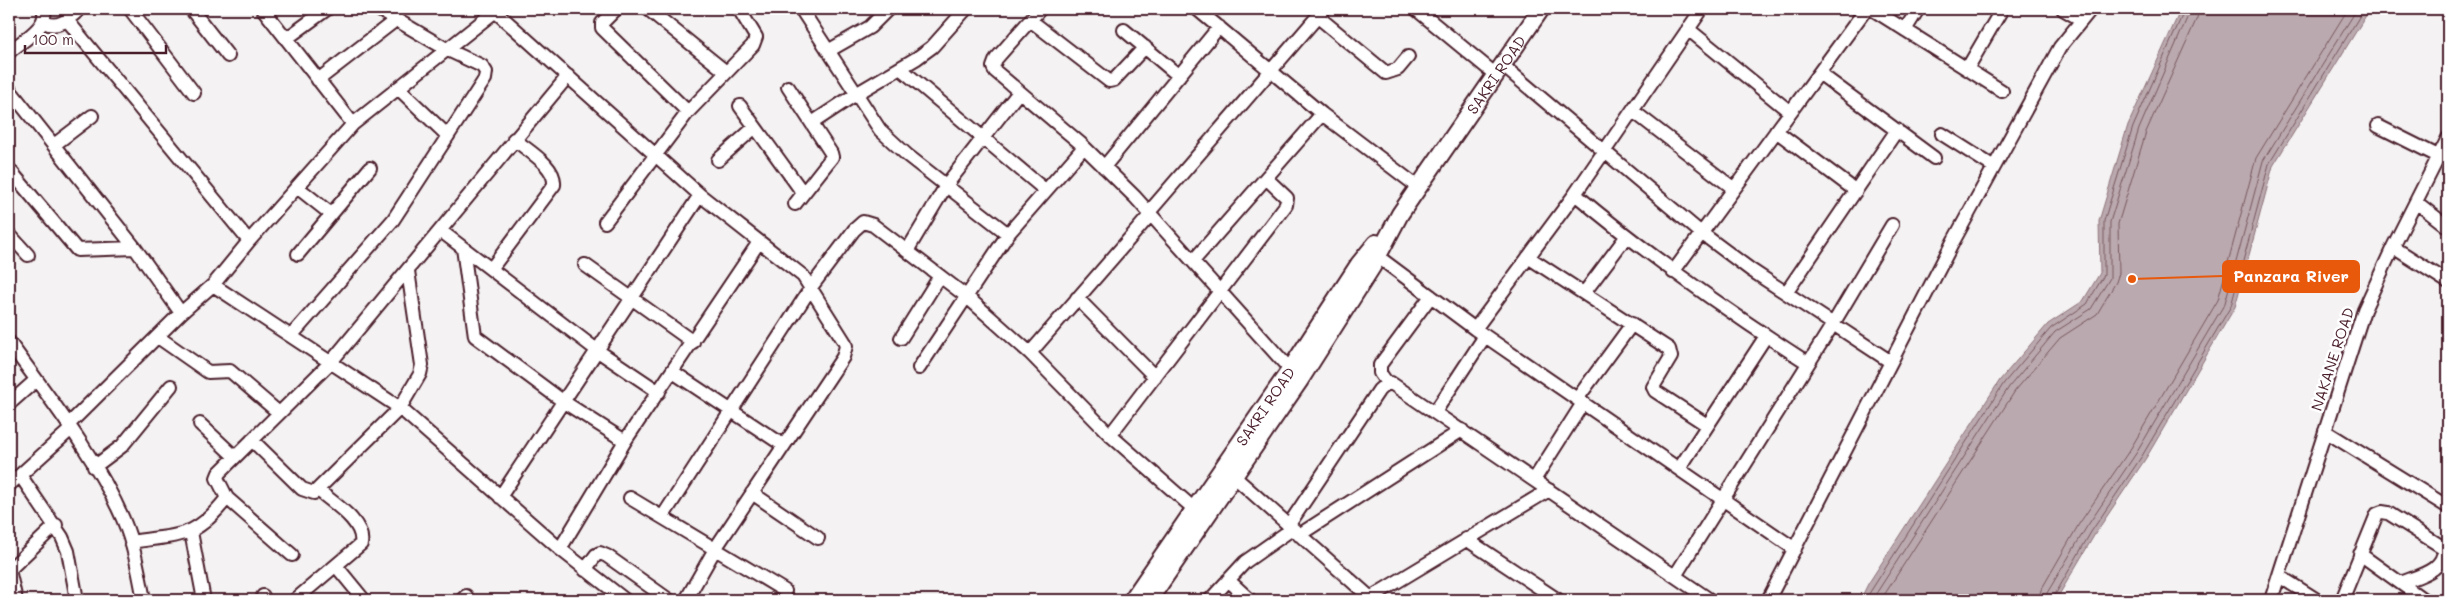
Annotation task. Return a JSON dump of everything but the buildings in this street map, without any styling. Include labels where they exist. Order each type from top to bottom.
[{"type":"main road","name":"SAKRI ROAD","points":[[1149,600],[1228,471],[1377,256],[1400,214],[1541,9]]},
{"type":"main road","name":"SAKRI ROAD","points":[[1295,375],[1359,264],[1400,214]]},
{"type":"main road","name":"SAKRI ROAD","points":[[1132,600],[1200,514]]},
{"type":"street","points":[[10,49],[44,22],[46,14],[43,9]]},
{"type":"street","points":[[44,22],[50,26],[67,20],[80,9]]},
{"type":"street","points":[[130,9],[194,93]]},
{"type":"street","points":[[191,9],[228,56]]},
{"type":"street","points":[[263,9],[353,124]]},
{"type":"street","points":[[286,39],[327,9]]},
{"type":"street","points":[[292,335],[394,220],[485,79],[486,72],[482,66],[448,50],[378,9]]},
{"type":"street","points":[[616,9],[602,23],[602,28],[688,112]]},
{"type":"street","points":[[648,9],[726,72]]},
{"type":"street","points":[[605,222],[657,156],[688,112],[755,41],[754,32],[738,9]]},
{"type":"street","points":[[801,9],[880,130],[907,155],[947,184],[1008,234]]},
{"type":"street","points":[[828,51],[870,27],[888,9]]},
{"type":"street","points":[[812,123],[932,47],[966,9]]},
{"type":"street","points":[[1040,9],[996,59],[993,66],[998,75],[1084,147],[1150,213],[1295,375]]},
{"type":"street","points":[[1197,9],[1322,114],[1418,187]]},
{"type":"street","points":[[1435,412],[1480,332],[1528,257],[1575,194],[1702,9]]},
{"type":"street","points":[[1673,272],[1700,232],[1866,9]]},
{"type":"street","points":[[1872,9],[2002,90]]},
{"type":"street","points":[[1905,30],[1918,9]]},
{"type":"street","points":[[1967,69],[2002,9]]},
{"type":"street","points":[[2063,9],[2082,20]]},
{"type":"street","points":[[1768,600],[1994,167],[2060,47],[2091,9]]},
{"type":"street","points":[[9,486],[181,313],[213,285],[249,241],[353,124],[497,10],[700,195],[797,271],[812,286],[841,334],[846,346],[845,352],[715,549],[686,600]]},
{"type":"street","points":[[1423,11],[1604,152],[1700,232],[1786,293],[1891,362]]},
{"type":"street","points":[[1030,353],[1321,12],[1386,73],[1398,69],[1408,57]]},
{"type":"street","points":[[318,80],[398,19]]},
{"type":"street","points":[[67,20],[249,241]]},
{"type":"street","points":[[1030,20],[1108,81],[1114,80],[1145,47]]},
{"type":"street","points":[[1104,167],[1219,27]]},
{"type":"street","points":[[1688,29],[1790,112]]},
{"type":"street","points":[[1124,30],[1179,76]]},
{"type":"street","points":[[900,68],[984,136],[1046,190]]},
{"type":"street","points":[[1818,73],[1934,158]]},
{"type":"street","points":[[292,555],[227,498],[217,478],[235,457],[331,362],[568,76]]},
{"type":"street","points":[[788,87],[832,153],[832,157],[794,204]]},
{"type":"street","points":[[398,88],[448,136]]},
{"type":"street","points":[[9,89],[135,248],[181,313]]},
{"type":"street","points":[[907,251],[947,184],[1019,92]]},
{"type":"street","points":[[740,106],[803,193]]},
{"type":"street","points":[[1633,111],[1733,188]]},
{"type":"street","points":[[1194,260],[1322,114]]},
{"type":"street","points":[[54,146],[92,116]]},
{"type":"street","points":[[2378,126],[2438,156]]},
{"type":"street","points":[[718,160],[755,127]]},
{"type":"street","points":[[1786,293],[1897,130]]},
{"type":"street","points":[[1776,131],[1856,191]]},
{"type":"street","points":[[1942,134],[1994,167]]},
{"type":"street","name":"NAKANE ROAD","points":[[2271,600],[2364,310],[2393,247],[2448,138]]},
{"type":"street","points":[[491,269],[554,185],[555,177],[550,170],[514,139]]},
{"type":"street","points":[[919,368],[1008,234],[1084,147]]},
{"type":"street","points":[[298,254],[370,168]]},
{"type":"street","points":[[9,169],[77,250],[135,248]]},
{"type":"street","points":[[1110,435],[1221,292],[1286,204],[1287,198],[1266,178]]},
{"type":"street","points":[[297,186],[331,214]]},
{"type":"street","points":[[1575,194],[1626,237],[1673,272],[1808,363]]},
{"type":"street","points":[[500,497],[700,195]]},
{"type":"street","points":[[2416,202],[2448,227]]},
{"type":"street","points":[[663,516],[812,286],[854,230],[863,222],[873,225],[966,296],[1030,353],[1110,435],[1200,514]]},
{"type":"street","points":[[1674,576],[1833,324],[1892,225]]},
{"type":"street","points":[[441,231],[598,351],[659,392]]},
{"type":"street","points":[[9,234],[28,256]]},
{"type":"street","points":[[1584,293],[1626,237]]},
{"type":"street","points":[[560,549],[625,441],[759,242]]},
{"type":"street","points":[[2393,247],[2448,282]]},
{"type":"street","points":[[463,248],[476,336],[564,402],[625,441]]},
{"type":"street","points":[[1377,256],[1480,332],[1795,548]]},
{"type":"street","points":[[1528,257],[1664,346],[1671,354],[1654,384],[1655,391],[1707,425]]},
{"type":"street","points":[[585,265],[693,342]]},
{"type":"street","points":[[252,440],[302,489],[314,494],[400,408],[418,380],[422,365],[408,271]]},
{"type":"street","points":[[901,338],[940,276]]},
{"type":"street","points":[[213,285],[292,335],[400,408],[560,549],[625,600]]},
{"type":"street","points":[[1387,383],[1380,373],[1380,365],[1431,296]]},
{"type":"street","points":[[1078,298],[1155,377]]},
{"type":"street","points":[[1534,480],[1580,401],[1632,324]]},
{"type":"street","points":[[1680,469],[1766,336]]},
{"type":"street","points":[[158,337],[208,372],[230,371],[280,413]]},
{"type":"street","points":[[9,342],[69,427],[123,519],[131,542],[144,600]]},
{"type":"street","points":[[673,372],[732,409],[783,445]]},
{"type":"street","points":[[9,404],[36,380]]},
{"type":"street","points":[[1293,530],[1379,390],[1387,383],[1396,384],[1710,600]]},
{"type":"street","points":[[94,467],[122,446],[171,386]]},
{"type":"street","points":[[200,424],[235,457]]},
{"type":"street","points":[[1210,600],[1254,555],[1462,430]]},
{"type":"street","points":[[2325,431],[2448,507]]},
{"type":"street","points":[[1228,471],[1371,599],[1466,539],[1549,490]]},
{"type":"street","points":[[20,475],[56,525],[68,551],[77,600]]},
{"type":"street","points":[[296,600],[356,551],[361,544],[362,537],[355,523],[318,490]]},
{"type":"street","points":[[752,493],[818,538]]},
{"type":"street","points":[[131,542],[191,532],[212,517],[227,498]]},
{"type":"street","points":[[630,498],[663,516],[785,591]]},
{"type":"street","points":[[2342,600],[2377,514],[2382,512],[2441,545],[2444,555],[2442,562],[2434,568],[2400,583]]},
{"type":"street","points":[[16,600],[9,570],[56,525]]},
{"type":"street","points":[[191,532],[204,600]]},
{"type":"street","points":[[1466,539],[1558,600]]},
{"type":"street","points":[[585,570],[596,555],[600,553],[607,556],[668,600]]},
{"type":"street","points":[[2360,554],[2424,600]]},
{"type":"street","points":[[337,567],[364,600]]},
{"type":"street","points":[[2279,576],[2317,600]]},
{"type":"street","points":[[1228,580],[1250,600]]},
{"type":"water","points":[[2181,9],[2370,9],[2273,166],[2235,307],[2146,458],[2095,534],[2056,600],[1860,600],[1868,584],[2000,380],[2048,324],[2083,301],[2100,273],[2099,221],[2128,125]]},
{"type":"place","name":"Panzara River","points":[[2132,279]]}]
